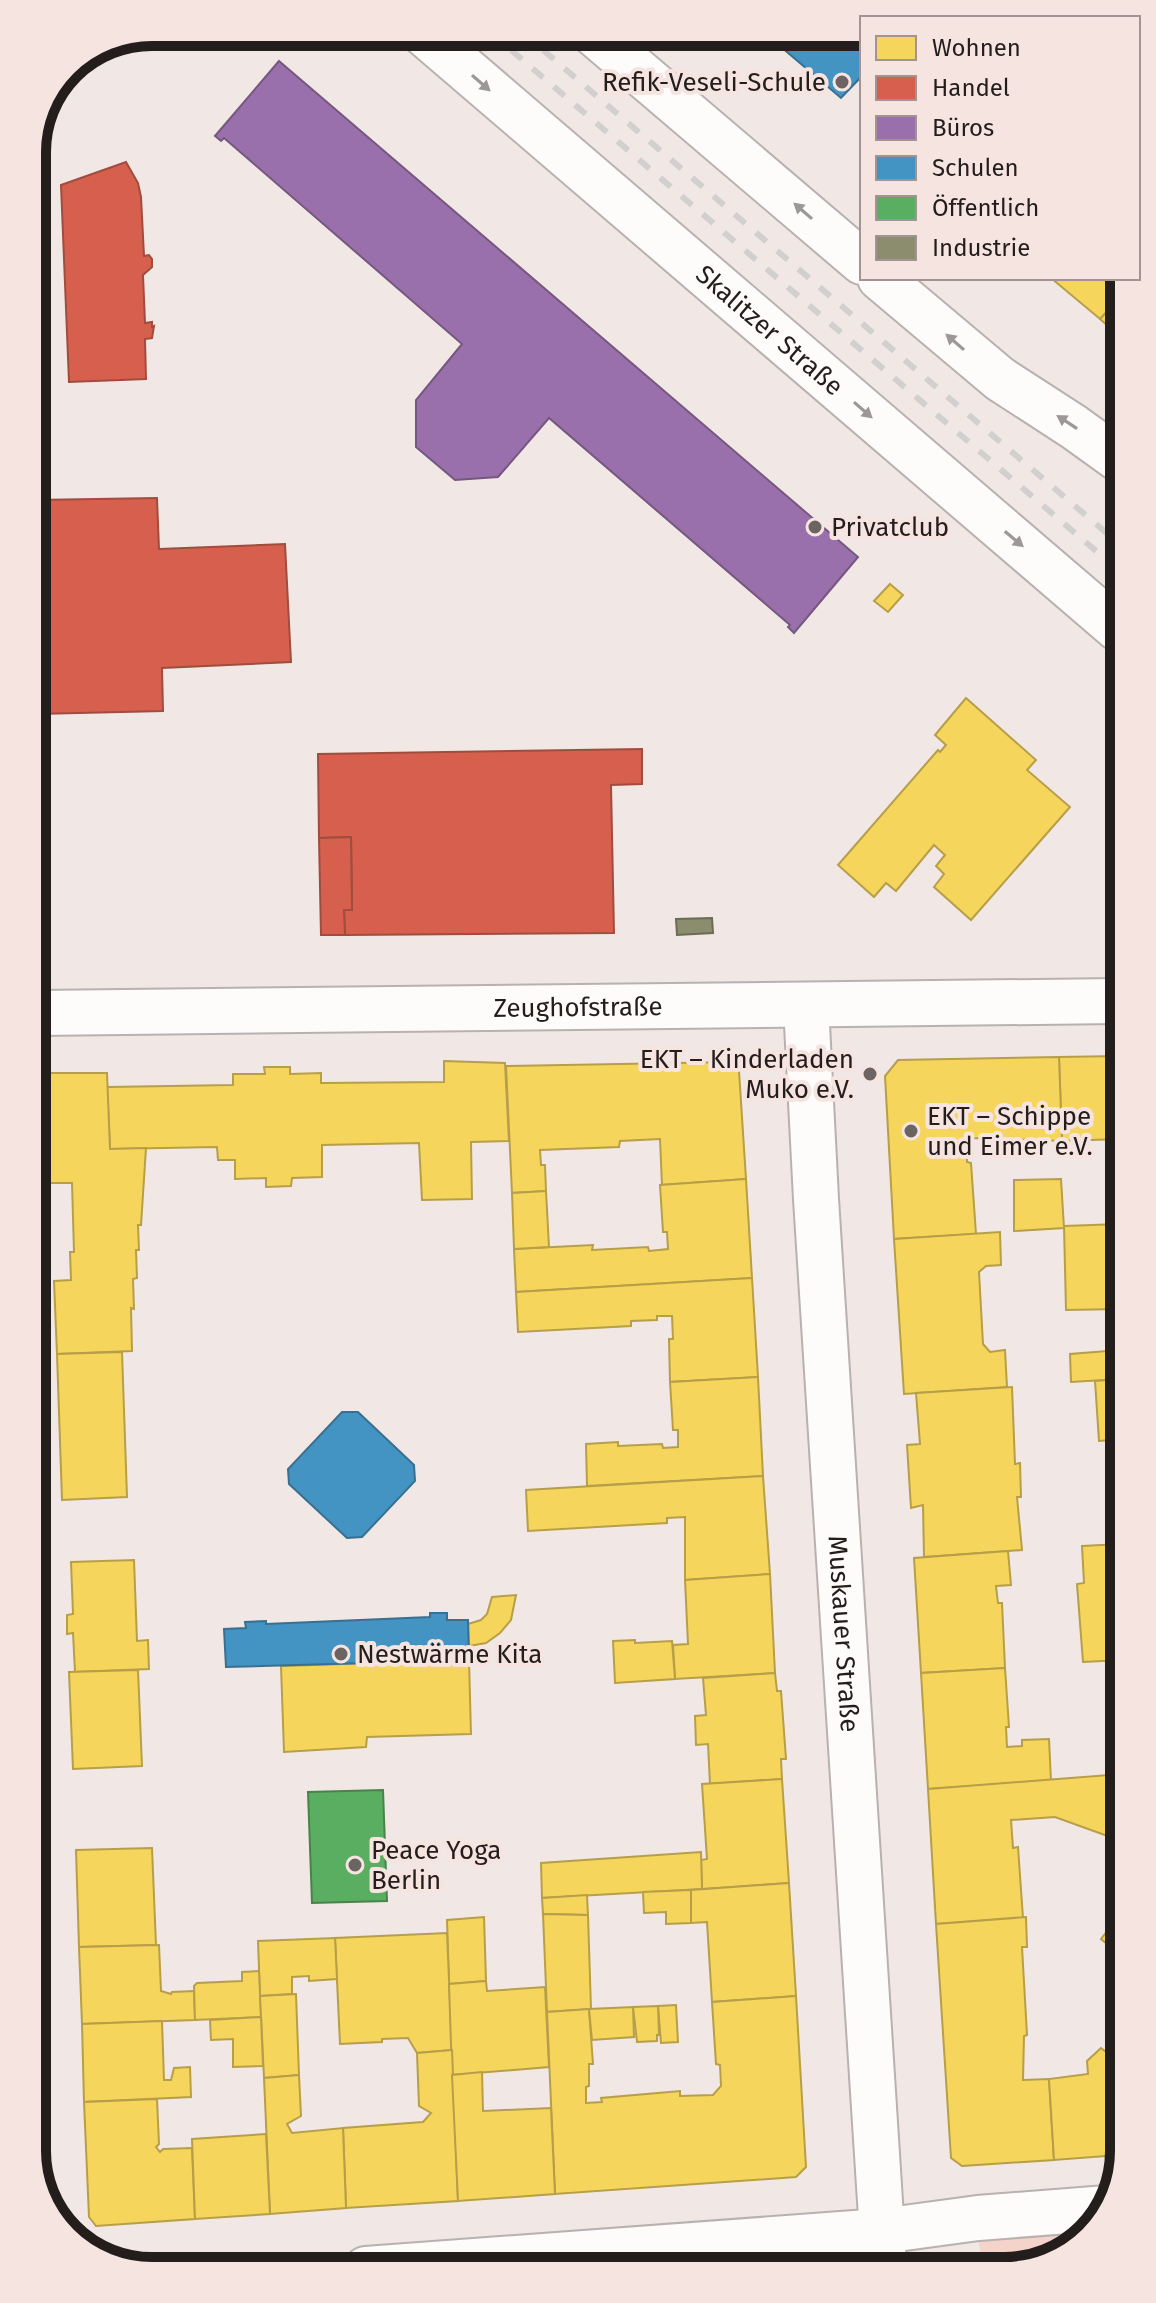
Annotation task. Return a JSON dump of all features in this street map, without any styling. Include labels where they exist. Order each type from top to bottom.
[{"type":"street","name":"Skalitzer Straße","points":[[438,46],[1110,622]]},
{"type":"street","points":[[608,46],[860,260]]},
{"type":"street","points":[[882,280],[1000,379],[1110,453]]},
{"type":"street","name":"Zeughofstraße","points":[[46,1013],[1110,1001]]},
{"type":"street","name":"Muskauer Straße","points":[[806,1005],[883,2247]]},
{"type":"street","points":[[648,2257],[883,2247],[978,2218],[1093,2209]]},
{"type":"shaded area","points":[[1075,2230],[1044,2249],[1004,2257],[981,2257],[978,2239]]},
{"type":"building: Wohnen","points":[[1053,280],[1110,280],[1110,308],[1100,319]]},
{"type":"building: Wohnen","points":[[1110,308],[1110,328],[1100,319]]},
{"type":"building: Wohnen","points":[[890,584],[903,595],[888,612],[874,601]]},
{"type":"building: Wohnen","points":[[966,698],[1036,760],[1027,770],[1070,807],[971,920],[934,887],[944,874],[936,866],[945,855],[934,845],[896,891],[886,883],[874,897],[838,865],[938,750],[940,752],[946,745],[935,735]]},
{"type":"building: Wohnen","points":[[1110,1056],[1110,1139],[1062,1141],[1059,1057]]},
{"type":"building: Wohnen","points":[[1059,1057],[1062,1141],[967,1138],[976,1234],[894,1239],[885,1076],[898,1060]]},
{"type":"building: Wohnen","points":[[444,1061],[505,1063],[509,1141],[471,1142],[472,1199],[422,1200],[419,1143],[322,1145],[322,1177],[292,1178],[291,1186],[266,1187],[266,1178],[235,1179],[235,1160],[218,1160],[217,1147],[110,1149],[107,1087],[233,1085],[233,1074],[265,1074],[264,1067],[290,1067],[290,1074],[321,1073],[321,1083],[444,1082]]},
{"type":"building: Wohnen","points":[[731,1062],[739,1071],[746,1179],[662,1185],[660,1139],[620,1141],[619,1147],[540,1150],[541,1165],[545,1165],[546,1191],[512,1193],[506,1066]]},
{"type":"building: Wohnen","points":[[46,1073],[107,1073],[110,1149],[146,1148],[141,1225],[138,1225],[139,1250],[136,1250],[137,1278],[133,1279],[134,1309],[131,1308],[132,1351],[57,1354],[54,1281],[71,1280],[70,1252],[74,1252],[72,1183],[50,1183]]},
{"type":"building: Wohnen","points":[[746,1179],[752,1278],[516,1292],[514,1249],[593,1245],[592,1250],[668,1249],[667,1232],[663,1232],[660,1185]]},
{"type":"building: Wohnen","points":[[1061,1179],[1064,1228],[1014,1231],[1014,1180]]},
{"type":"building: Wohnen","points":[[546,1191],[549,1247],[514,1249],[512,1193]]},
{"type":"building: Wohnen","points":[[1110,1224],[1110,1309],[1066,1310],[1064,1226]]},
{"type":"building: Wohnen","points":[[1000,1232],[1001,1265],[986,1266],[979,1272],[983,1344],[990,1352],[1005,1350],[1007,1387],[904,1394],[894,1239]]},
{"type":"building: Wohnen","points":[[752,1278],[758,1377],[670,1382],[672,1316],[631,1321],[631,1326],[518,1332],[516,1292]]},
{"type":"building: Wohnen","points":[[1110,1351],[1110,1380],[1071,1382],[1070,1354]]},
{"type":"building: Wohnen","points":[[122,1352],[127,1497],[62,1500],[57,1354]]},
{"type":"building: Wohnen","points":[[758,1377],[763,1476],[587,1486],[586,1444],[618,1442],[618,1446],[662,1444],[663,1448],[678,1447],[678,1430],[673,1430],[670,1382]]},
{"type":"building: Wohnen","points":[[1110,1380],[1110,1440],[1099,1441],[1095,1381]]},
{"type":"building: Wohnen","points":[[1012,1387],[1015,1464],[1020,1463],[1021,1497],[1017,1497],[1022,1550],[924,1557],[923,1505],[911,1508],[907,1445],[920,1444],[916,1393]]},
{"type":"building: Wohnen","points":[[763,1476],[770,1574],[685,1580],[685,1517],[667,1518],[667,1523],[528,1531],[526,1490]]},
{"type":"building: Wohnen","points":[[1110,1545],[1110,1661],[1083,1662],[1077,1584],[1084,1583],[1082,1546]]},
{"type":"building: Wohnen","points":[[1008,1551],[1011,1585],[996,1586],[998,1603],[1002,1603],[1005,1668],[921,1673],[914,1558]]},
{"type":"building: Wohnen","points":[[134,1560],[137,1641],[148,1640],[149,1669],[75,1672],[73,1633],[67,1634],[67,1615],[73,1614],[71,1562]]},
{"type":"building: Wohnen","points":[[770,1574],[775,1673],[675,1679],[673,1645],[688,1644],[685,1580]]},
{"type":"building: Wohnen","points":[[516,1595],[511,1620],[500,1633],[486,1643],[469,1646],[468,1624],[481,1620],[487,1614],[492,1597]]},
{"type":"building: Wohnen","points":[[635,1640],[635,1643],[672,1641],[675,1679],[615,1683],[613,1641]]},
{"type":"building: Wohnen","points":[[469,1660],[471,1734],[367,1737],[366,1747],[284,1752],[281,1666]]},
{"type":"building: Wohnen","points":[[1005,1668],[1009,1727],[1006,1727],[1007,1747],[1022,1746],[1022,1740],[1049,1739],[1051,1781],[928,1789],[921,1673]]},
{"type":"building: Wohnen","points":[[138,1670],[142,1766],[73,1769],[69,1672]]},
{"type":"building: Wohnen","points":[[775,1673],[777,1691],[781,1691],[786,1759],[781,1759],[782,1779],[710,1784],[708,1744],[696,1745],[695,1716],[706,1715],[703,1678]]},
{"type":"building: Wohnen","points":[[1109,1775],[1110,1837],[1055,1817],[1011,1820],[1013,1848],[1018,1847],[1023,1918],[936,1924],[928,1789]]},
{"type":"building: Wohnen","points":[[782,1779],[789,1883],[702,1889],[701,1860],[707,1859],[702,1784]]},
{"type":"building: Wohnen","points":[[152,1848],[156,1945],[79,1947],[76,1850]]},
{"type":"building: Wohnen","points":[[701,1852],[702,1889],[542,1898],[541,1863]]},
{"type":"building: Wohnen","points":[[789,1883],[796,1996],[712,2002],[707,1922],[691,1923],[691,1890]]},
{"type":"building: Wohnen","points":[[691,1890],[691,1923],[666,1924],[666,1912],[644,1913],[643,1892]]},
{"type":"building: Wohnen","points":[[587,1895],[588,1915],[543,1914],[542,1898]]},
{"type":"building: Wohnen","points":[[543,1914],[588,1915],[591,2009],[547,2012]]},
{"type":"building: Wohnen","points":[[484,1917],[486,1981],[449,1984],[447,1920]]},
{"type":"building: Wohnen","points":[[1026,1917],[1027,1947],[1022,1947],[1027,2035],[1024,2036],[1023,2080],[1049,2079],[1054,2160],[962,2166],[951,2158],[936,1924]]},
{"type":"building: Wohnen","points":[[1110,1927],[1110,1946],[1101,1939]]},
{"type":"building: Wohnen","points":[[447,1933],[452,2050],[417,2053],[408,2038],[340,2044],[335,1938]]},
{"type":"building: Wohnen","points":[[335,1938],[337,1979],[309,1981],[309,1976],[292,1977],[292,1994],[260,1996],[258,1941]]},
{"type":"building: Wohnen","points":[[159,1945],[161,1991],[171,1994],[194,1991],[195,2020],[82,2024],[79,1947]]},
{"type":"building: Wohnen","points":[[259,1971],[261,2017],[195,2020],[194,1986],[197,1983],[242,1981],[242,1972]]},
{"type":"building: Wohnen","points":[[486,1981],[487,1991],[545,1987],[549,2067],[452,2075],[449,1984]]},
{"type":"building: Wohnen","points":[[296,1994],[299,2075],[264,2078],[260,1996]]},
{"type":"building: Wohnen","points":[[796,1996],[806,2167],[796,2177],[555,2194],[547,2012],[589,2009],[593,2064],[589,2064],[586,2103],[602,2102],[601,2098],[680,2091],[680,2096],[713,2095],[721,2086],[720,2065],[716,2064],[712,2002]]},
{"type":"building: Wohnen","points":[[676,2005],[678,2042],[661,2043],[658,2006]]},
{"type":"building: Wohnen","points":[[658,2006],[657,2041],[637,2042],[633,2007]]},
{"type":"building: Wohnen","points":[[633,2007],[634,2037],[592,2040],[589,2009]]},
{"type":"building: Wohnen","points":[[261,2017],[263,2066],[233,2067],[233,2039],[211,2040],[210,2020]]},
{"type":"building: Wohnen","points":[[162,2021],[164,2080],[171,2080],[174,2068],[190,2067],[191,2097],[84,2102],[82,2024]]},
{"type":"building: Wohnen","points":[[1110,2044],[1110,2156],[1054,2160],[1049,2079],[1088,2074],[1087,2061],[1101,2048],[1105,2051]]},
{"type":"building: Wohnen","points":[[452,2050],[458,2201],[346,2208],[343,2128],[423,2122],[431,2113],[419,2106],[417,2053]]},
{"type":"building: Wohnen","points":[[482,2072],[483,2111],[551,2108],[555,2194],[458,2201],[452,2075]]},
{"type":"building: Wohnen","points":[[299,2075],[301,2116],[287,2124],[292,2133],[343,2128],[346,2208],[270,2214],[264,2078]]},
{"type":"building: Wohnen","points":[[157,2099],[159,2144],[156,2147],[160,2152],[163,2149],[192,2148],[195,2219],[96,2226],[89,2217],[84,2102]]},
{"type":"building: Wohnen","points":[[266,2134],[270,2214],[195,2219],[192,2139]]},
{"type":"building: Handel","points":[[126,162],[138,183],[141,197],[144,256],[149,255],[152,259],[152,267],[143,275],[145,323],[152,322],[154,326],[152,338],[145,339],[146,379],[69,382],[61,185]]},
{"type":"building: Handel","points":[[157,498],[159,549],[285,544],[291,662],[162,668],[163,711],[46,714],[46,500]]},
{"type":"building: Handel","points":[[642,749],[642,784],[611,785],[614,933],[345,935],[344,910],[352,910],[351,837],[319,838],[318,754]]},
{"type":"building: Handel","points":[[351,837],[352,910],[344,910],[345,935],[321,935],[319,838]]},
{"type":"building: Büros","points":[[279,61],[858,557],[794,633],[788,627],[790,625],[549,418],[498,477],[455,480],[416,447],[416,400],[462,344],[224,138],[221,141],[215,136]]},
{"type":"building: Schulen","points":[[780,46],[860,46],[860,78],[841,98]]},
{"type":"building: Schulen","points":[[342,1412],[358,1412],[414,1465],[415,1481],[362,1537],[347,1538],[289,1484],[288,1469]]},
{"type":"building: Schulen","points":[[430,1613],[447,1613],[447,1620],[468,1620],[469,1660],[226,1667],[224,1629],[246,1628],[245,1622],[266,1621],[266,1624],[430,1617]]},
{"type":"building: Öffentlich","points":[[383,1790],[387,1901],[312,1903],[308,1792]]},
{"type":"building: Industrie","points":[[712,918],[713,933],[677,935],[676,919]]},
{"type":"railway","points":[[506,46],[1110,563]]},
{"type":"railway","points":[[538,46],[1110,536]]},
{"type":"place","name":"Refik-Veseli-Schule","points":[[842,82]]},
{"type":"place","name":"Privatclub","points":[[815,527]]},
{"type":"place","name":"EKT – Kinderladen Muko e.V.","points":[[870,1074]]},
{"type":"place","name":"EKT – Schippe und Eimer e.V.","points":[[911,1131]]},
{"type":"place","name":"Nestwärme Kita","points":[[341,1654]]},
{"type":"place","name":"Peace Yoga Berlin","points":[[355,1865]]}]
